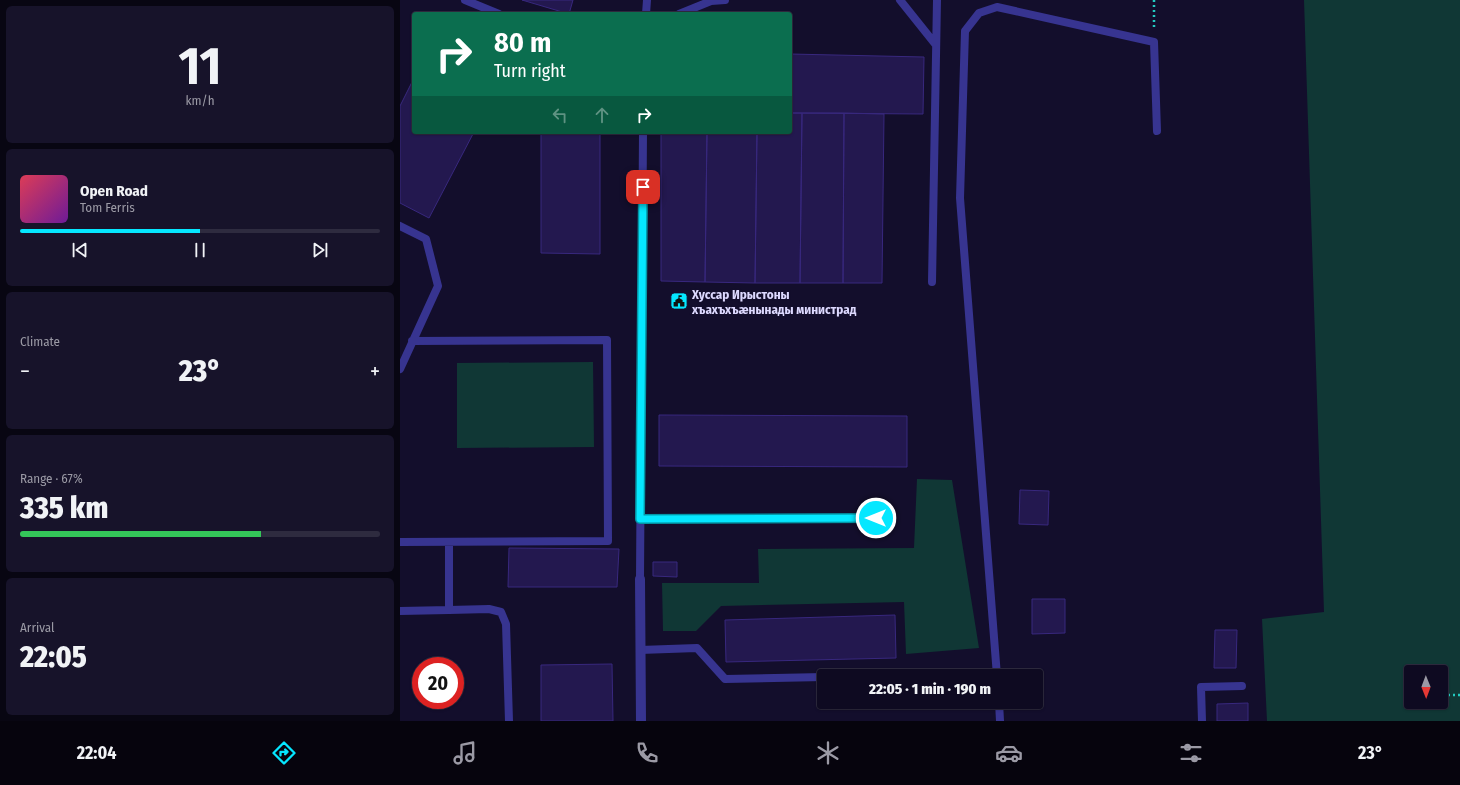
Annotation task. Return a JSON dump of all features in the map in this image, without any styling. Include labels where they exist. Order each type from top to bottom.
[{"type":"street","points":[[640,578],[641,721]]},
{"type":"lane","points":[[465,0],[494,12]]},
{"type":"lane","points":[[646,12],[647,0]]},
{"type":"lane","points":[[684,12],[711,1],[725,0]]},
{"type":"lane","points":[[900,0],[936,45]]},
{"type":"lane","points":[[932,282],[937,0]]},
{"type":"lane","points":[[996,669],[960,198],[965,31],[979,13],[997,7],[1154,42],[1157,131]]},
{"type":"lane","points":[[640,578],[644,134]]},
{"type":"lane","points":[[400,226],[426,239],[438,286],[400,369]]},
{"type":"lane","points":[[400,542],[608,541],[607,340],[412,341]]},
{"type":"lane","points":[[640,519],[876,518]]},
{"type":"lane","points":[[449,542],[449,610]]},
{"type":"lane","points":[[400,611],[489,609],[501,612],[506,624],[509,721]]},
{"type":"lane","points":[[640,650],[697,648],[725,679],[817,677]]},
{"type":"lane","points":[[1202,721],[1201,687],[1242,686]]},
{"type":"lane","points":[[999,709],[1000,721]]},
{"type":"path","points":[[1154,0],[1154,42]]},
{"type":"path","points":[[1448,695],[1460,696]]},
{"type":"green space","points":[[1304,0],[1460,0],[1460,721],[1267,721],[1262,619],[1324,612]]},
{"type":"green space","points":[[593,362],[594,447],[457,448],[457,363]]},
{"type":"green space","points":[[917,479],[952,480],[979,648],[906,654],[904,602],[721,606],[696,631],[663,631],[662,583],[759,583],[758,549],[914,548]]},
{"type":"building","points":[[522,0],[573,0],[570,12],[562,12]]},
{"type":"building","points":[[792,54],[924,57],[923,114],[792,113]]},
{"type":"building","points":[[412,82],[412,134],[473,134],[429,218],[400,203],[400,106]]},
{"type":"building","points":[[792,113],[802,113],[800,283],[755,283],[757,134],[792,134]]},
{"type":"building","points":[[802,113],[844,113],[843,283],[800,283]]},
{"type":"building","points":[[844,113],[884,114],[882,283],[843,283]]},
{"type":"building","points":[[541,134],[600,134],[600,254],[541,253]]},
{"type":"building","points":[[661,134],[707,134],[705,282],[661,281]]},
{"type":"building","points":[[707,134],[757,134],[755,283],[705,282]]},
{"type":"building","points":[[659,415],[907,416],[907,467],[659,466]]},
{"type":"building","points":[[1020,490],[1049,491],[1048,525],[1019,524]]},
{"type":"building","points":[[509,548],[619,549],[617,587],[508,587]]},
{"type":"building","points":[[653,562],[677,562],[677,577],[653,576]]},
{"type":"building","points":[[1032,599],[1065,599],[1065,633],[1032,634]]},
{"type":"building","points":[[895,615],[896,658],[726,662],[725,620]]},
{"type":"building","points":[[1215,630],[1237,630],[1236,668],[1214,668]]},
{"type":"building","points":[[612,664],[613,721],[541,721],[541,665]]},
{"type":"building","points":[[1248,703],[1248,721],[1217,721],[1217,704]]},
{"type":"place","name":"Хуссар Ирыстоны хъахъхъæнынады министрад","points":[[679,301]]},
{"type":"route","points":[[643,187],[640,519],[876,518]]}]
